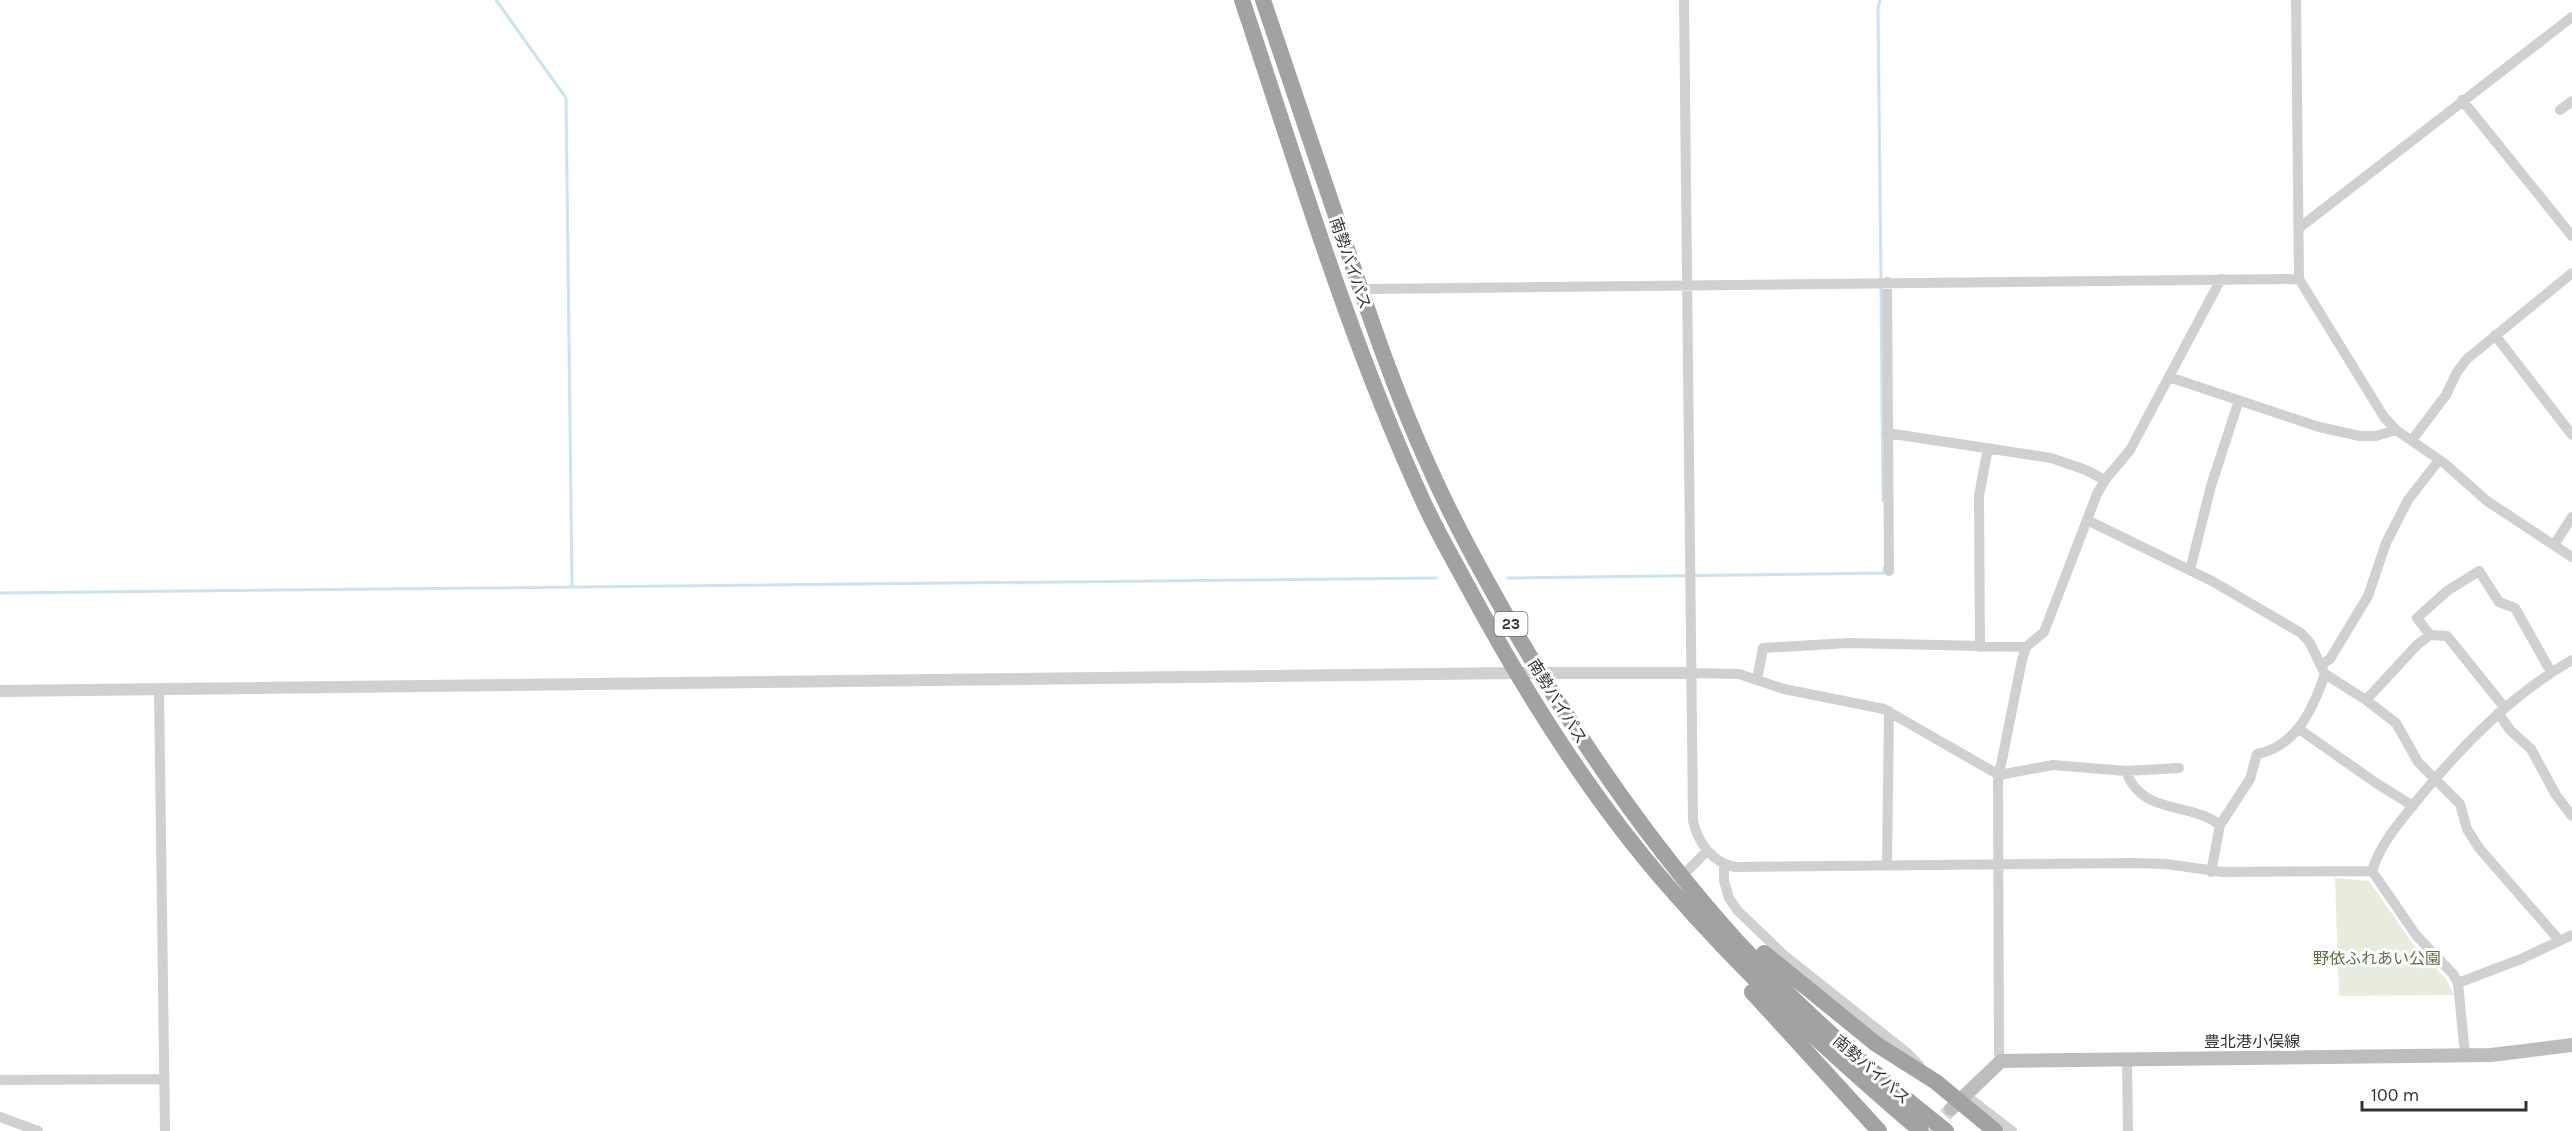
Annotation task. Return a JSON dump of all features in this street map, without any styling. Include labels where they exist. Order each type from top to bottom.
[{"type":"highway","name":"南勢バイパス","points":[[1242,0],[1350,323],[1423,503],[1516,673],[1572,759],[1634,844],[1670,888],[1764,989],[1819,1042],[1921,1131]]},
{"type":"highway","name":"南勢バイパス","points":[[1263,0],[1380,350],[1405,411],[1431,473],[1463,536],[1540,673],[1606,777],[1645,829],[1738,942],[1829,1032],[1946,1131]]},
{"type":"highway","points":[[1683,875],[1774,963],[1876,1044],[1936,1082],[1995,1131]]},
{"type":"highway","points":[[1670,888],[1696,930],[1879,1131]]},
{"type":"main road","name":"豊北港小俣線","points":[[2001,1061],[2465,1055],[2517,1053],[2572,1045]]},
{"type":"main road","points":[[1959,1102],[2001,1061]]},
{"type":"street","points":[[1684,0],[1693,822],[1696,835],[1707,851],[1724,865],[2134,863],[2166,864],[2211,872],[2372,871]]},
{"type":"street","points":[[2296,0],[2299,279],[2384,417],[2396,430],[2439,460],[2487,501],[2572,557]]},
{"type":"street","points":[[2299,228],[2572,17]]},
{"type":"street","points":[[2462,100],[2572,236]]},
{"type":"street","points":[[2560,110],[2572,101]]},
{"type":"street","points":[[2412,440],[2446,395],[2461,366],[2572,273]]},
{"type":"street","points":[[2001,1061],[1999,1053],[1999,775],[2008,723],[2026,647],[2044,632],[2087,520],[2105,480],[2130,450],[2221,279]]},
{"type":"street","points":[[1369,289],[2299,279]]},
{"type":"street","points":[[1883,282],[1889,571]]},
{"type":"street","points":[[2495,336],[2572,435]]},
{"type":"street","points":[[2169,377],[2319,427],[2360,436],[2376,436],[2396,430]]},
{"type":"street","points":[[2190,570],[2211,486],[2239,400]]},
{"type":"street","points":[[1887,433],[2068,462],[2105,480]]},
{"type":"street","points":[[1980,647],[1979,496],[1988,448]]},
{"type":"street","points":[[2211,872],[2220,825],[2250,779],[2257,754],[2285,743],[2299,729],[2311,707],[2323,670],[2368,596],[2386,543],[2408,500],[2439,460]]},
{"type":"street","points":[[2554,545],[2572,517]]},
{"type":"street","points":[[2087,520],[2247,600],[2301,633],[2310,643],[2323,670],[2396,723],[2418,762],[2460,804],[2467,829],[2479,848],[2559,940]]},
{"type":"street","points":[[2430,635],[2417,618],[2447,591],[2479,572],[2499,602],[2515,608],[2551,672]]},
{"type":"street","points":[[2366,700],[2417,645],[2430,635],[2447,636],[2501,710],[2510,730],[2531,749],[2556,795],[2572,816]]},
{"type":"street","points":[[1757,680],[1763,648],[1849,643],[2026,647]]},
{"type":"street","points":[[2372,871],[2384,842],[2442,769],[2501,710],[2551,672],[2572,660]]},
{"type":"street","points":[[0,692],[1516,673],[1726,673],[1794,691],[1889,711],[1999,775],[2053,765],[2126,771],[2179,768]]},
{"type":"street","points":[[159,689],[165,1131]]},
{"type":"street","points":[[1887,865],[1889,711]]},
{"type":"street","points":[[2299,729],[2413,806]]},
{"type":"street","points":[[2126,771],[2146,799],[2162,806],[2196,813],[2220,825]]},
{"type":"street","points":[[1683,875],[1707,851]]},
{"type":"street","points":[[1724,865],[1724,881],[1738,911],[1785,956],[1906,1052],[1936,1082]]},
{"type":"street","points":[[2372,871],[2416,935],[2453,974],[2458,983],[2465,1055]]},
{"type":"street","points":[[2458,983],[2521,959],[2572,935]]},
{"type":"street","points":[[2127,1058],[2128,1131]]},
{"type":"street","points":[[0,1080],[164,1079]]},
{"type":"street","points":[[1959,1102],[2012,1131]]},
{"type":"street","points":[[0,1117],[38,1131]]},
{"type":"green space","name":"野依ふれあい公園","points":[[2335,878],[2369,881],[2413,944],[2446,979],[2454,995],[2339,996]]},
{"type":"waterway","points":[[496,0],[566,98],[572,586]]},
{"type":"waterway","points":[[1880,0],[1878,9],[1881,279]]},
{"type":"waterway","points":[[1881,286],[1883,501]]},
{"type":"waterway","points":[[1508,578],[1884,573],[1884,568]]},
{"type":"waterway","points":[[0,593],[1436,578]]},
{"type":"tunnel","points":[[1931,1131],[1951,1109]]}]
